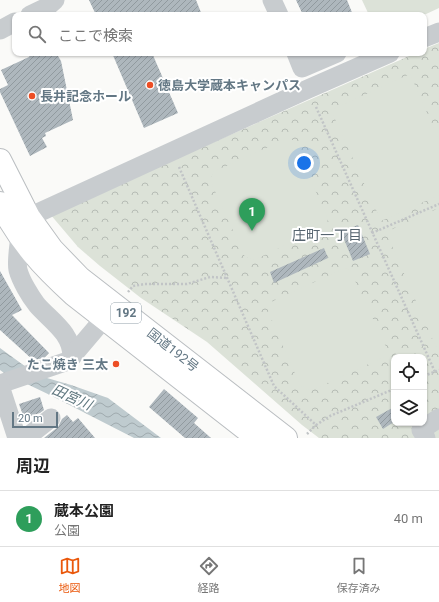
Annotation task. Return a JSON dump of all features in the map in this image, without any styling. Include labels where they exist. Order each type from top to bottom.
[{"type":"highway","name":"国道192号","points":[[0,160],[28,217],[52,249],[80,278],[115,307],[286,438]]},
{"type":"highway","name":"国道192号","points":[[0,203],[9,221],[27,247],[48,271],[74,295],[115,307],[257,438]]},
{"type":"street","points":[[36,12],[47,7],[55,0]]},
{"type":"street","points":[[272,0],[278,12]]},
{"type":"street","points":[[0,30],[12,24]]},
{"type":"street","points":[[427,37],[439,32]]},
{"type":"street","points":[[297,56],[302,68],[330,56]]},
{"type":"street","points":[[28,217],[308,88],[383,56]]},
{"type":"street","points":[[20,236],[18,269],[24,283],[36,304],[63,331],[69,342],[72,356]]},
{"type":"street","points":[[17,438],[4,384],[68,361],[115,307]]},
{"type":"street","points":[[26,438],[51,418]]},
{"type":"street","points":[[426,438],[421,430],[439,418]]},
{"type":"path","points":[[316,107],[435,372]]},
{"type":"path","points":[[179,167],[274,386],[316,426]]},
{"type":"path","points":[[372,233],[439,204]]},
{"type":"path","points":[[115,307],[133,286],[152,284],[187,284],[210,277],[227,278]]},
{"type":"path","points":[[427,375],[439,370]]},
{"type":"path","points":[[307,434],[330,416],[392,390]]},
{"type":"green space","points":[[362,0],[439,0],[439,8],[427,14],[427,12],[368,12]]},
{"type":"green space","points":[[439,43],[439,438],[319,438],[207,342],[141,298],[78,247],[50,214],[409,56],[427,56],[427,48]]},
{"type":"green space","points":[[410,74],[439,140],[439,195],[381,221],[331,110]]},
{"type":"green space","points":[[286,139],[293,140],[328,219],[326,226],[254,260],[245,257],[210,180],[213,172]]},
{"type":"green space","points":[[439,208],[439,346],[436,347],[386,232]]},
{"type":"green space","points":[[345,268],[350,270],[387,349],[384,357],[310,391],[300,385],[268,311],[271,302]]},
{"type":"water","name":"田宮川","points":[[0,348],[26,367],[47,378],[108,398],[161,438],[134,438],[4,373],[0,370]]},
{"type":"building","points":[[89,0],[196,0],[201,12],[95,12]]},
{"type":"building","points":[[296,0],[347,0],[352,12],[302,12]]},
{"type":"building","points":[[58,56],[61,61],[73,120],[45,133],[46,136],[42,138],[47,147],[30,156],[0,92],[0,89],[8,85],[1,70],[29,57]]},
{"type":"building","points":[[113,56],[153,56],[178,113],[144,128]]},
{"type":"building","points":[[358,225],[370,254],[353,261],[341,232]]},
{"type":"building","points":[[324,248],[328,258],[274,283],[270,272]]},
{"type":"building","points":[[0,271],[22,310],[12,315],[49,353],[44,358],[33,360],[0,330]]},
{"type":"building","points":[[164,389],[198,418],[194,423],[211,438],[185,438],[149,407]]},
{"type":"building","points":[[40,397],[44,410],[40,413],[24,418],[19,404]]},
{"type":"building","points":[[391,409],[391,424],[383,429],[376,417]]},
{"type":"building","points":[[67,415],[73,422],[78,418],[95,438],[44,438],[58,427],[62,419]]},
{"type":"place","name":"徳島大学蔵本キャンパス","points":[[150,85]]},
{"type":"place","name":"長井記念ホール","points":[[32,96]]},
{"type":"place","name":"蔵本公園","points":[[252,231]]},
{"type":"place","name":"たこ焼き 三太","points":[[116,364]]},
{"type":"district","name":"庄町一丁目","points":[[327,235]]}]
